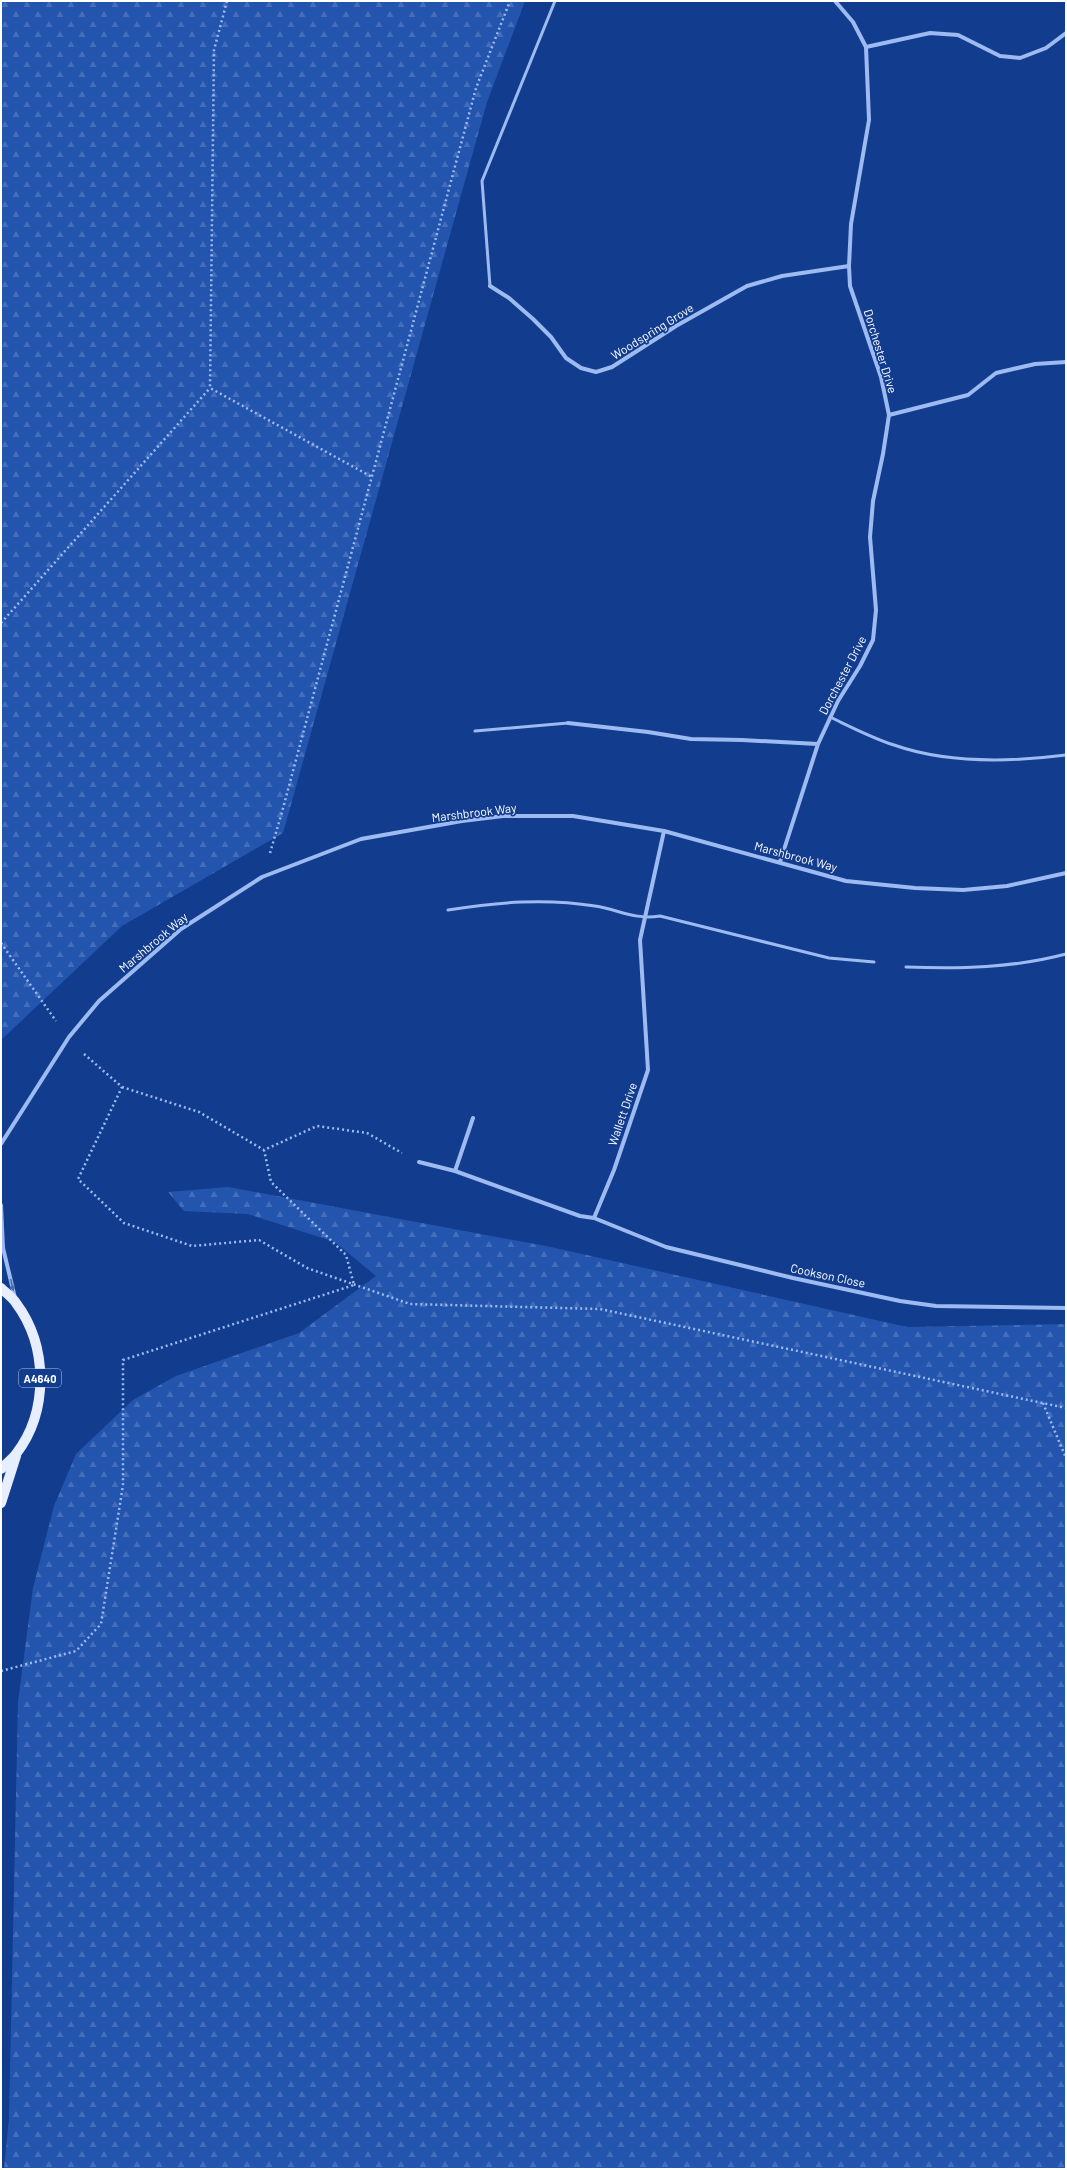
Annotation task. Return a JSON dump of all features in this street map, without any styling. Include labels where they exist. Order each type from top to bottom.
[{"type":"main road","name":"A4640","points":[[1,1288],[16,1302],[32,1331],[40,1362],[40,1395],[32,1426],[16,1454],[1,1503]]},
{"type":"main road","name":"A4640","points":[[1,1469],[16,1454]]},
{"type":"street","points":[[835,1],[853,22],[866,46],[930,33],[958,35],[1000,56],[1020,58],[1046,48],[1066,33]]},
{"type":"street","name":"Dorchester Drive","points":[[780,862],[818,744],[830,717],[873,640],[876,610],[870,537],[873,501],[883,454],[888,415],[880,377],[850,286],[851,224],[869,120],[866,46]]},
{"type":"street","name":"Woodspring Grove","points":[[490,286],[509,298],[532,318],[551,338],[566,358],[581,368],[596,372],[612,368],[676,326],[747,286],[782,276],[850,266]]},
{"type":"street","points":[[888,415],[968,395],[996,374],[1035,364],[1066,362]]},
{"type":"street","points":[[568,724],[648,732],[691,740],[742,740],[818,744]]},
{"type":"street","name":"Marshbrook Way","points":[[1,1144],[69,1037],[99,1001],[181,929],[262,877],[361,839],[469,820],[503,816],[573,816],[664,831],[846,881],[915,888],[978,889],[1007,886],[1066,873]]},
{"type":"street","name":"Wallett Drive","points":[[594,1218],[614,1170],[648,1070],[640,940],[664,831]]},
{"type":"street","points":[[455,1171],[473,1118]]},
{"type":"street","points":[[418,1162],[455,1171],[573,1214],[594,1218]]},
{"type":"street","points":[[1,1205],[3,1248],[16,1302]]},
{"type":"street","name":"Cookson Close","points":[[594,1218],[666,1247],[793,1278],[900,1301],[936,1306],[1066,1308]]},
{"type":"lane","points":[[490,286],[482,181],[555,1]]},
{"type":"lane","points":[[830,717],[894,746],[934,754],[987,760],[1066,755]]},
{"type":"lane","points":[[474,731],[568,724]]},
{"type":"lane","points":[[448,910],[497,902],[542,902],[595,906],[644,918],[660,916],[829,958],[874,962]]},
{"type":"lane","points":[[906,967],[966,969],[1011,964],[1066,954]]},
{"type":"path","points":[[1,623],[210,388],[214,50],[227,1]]},
{"type":"path","points":[[262,877],[284,805],[476,88],[510,1]]},
{"type":"path","points":[[210,388],[372,477]]},
{"type":"path","points":[[1,943],[56,1021]]},
{"type":"path","points":[[84,1054],[122,1087],[199,1112],[264,1150],[271,1182],[346,1255],[354,1285]]},
{"type":"path","points":[[122,1087],[78,1179],[124,1223],[192,1246],[259,1240],[307,1268],[410,1304],[600,1309],[1066,1408]]},
{"type":"path","points":[[264,1150],[317,1126],[367,1133],[418,1162]]},
{"type":"path","points":[[1,1671],[76,1651],[101,1624],[123,1485],[123,1360],[354,1285]]},
{"type":"path","points":[[1043,1403],[1066,1458]]},
{"type":"green space","points":[[1,1],[525,1],[487,102],[283,833],[122,926],[1,1040]]},
{"type":"green space","points":[[228,1187],[551,1247],[907,1327],[1066,1324],[1066,2169],[4,2169],[9,2119],[18,1702],[33,1588],[54,1506],[76,1454],[133,1400],[176,1376],[299,1333],[376,1276],[335,1242],[248,1214],[184,1211],[168,1192]]}]
